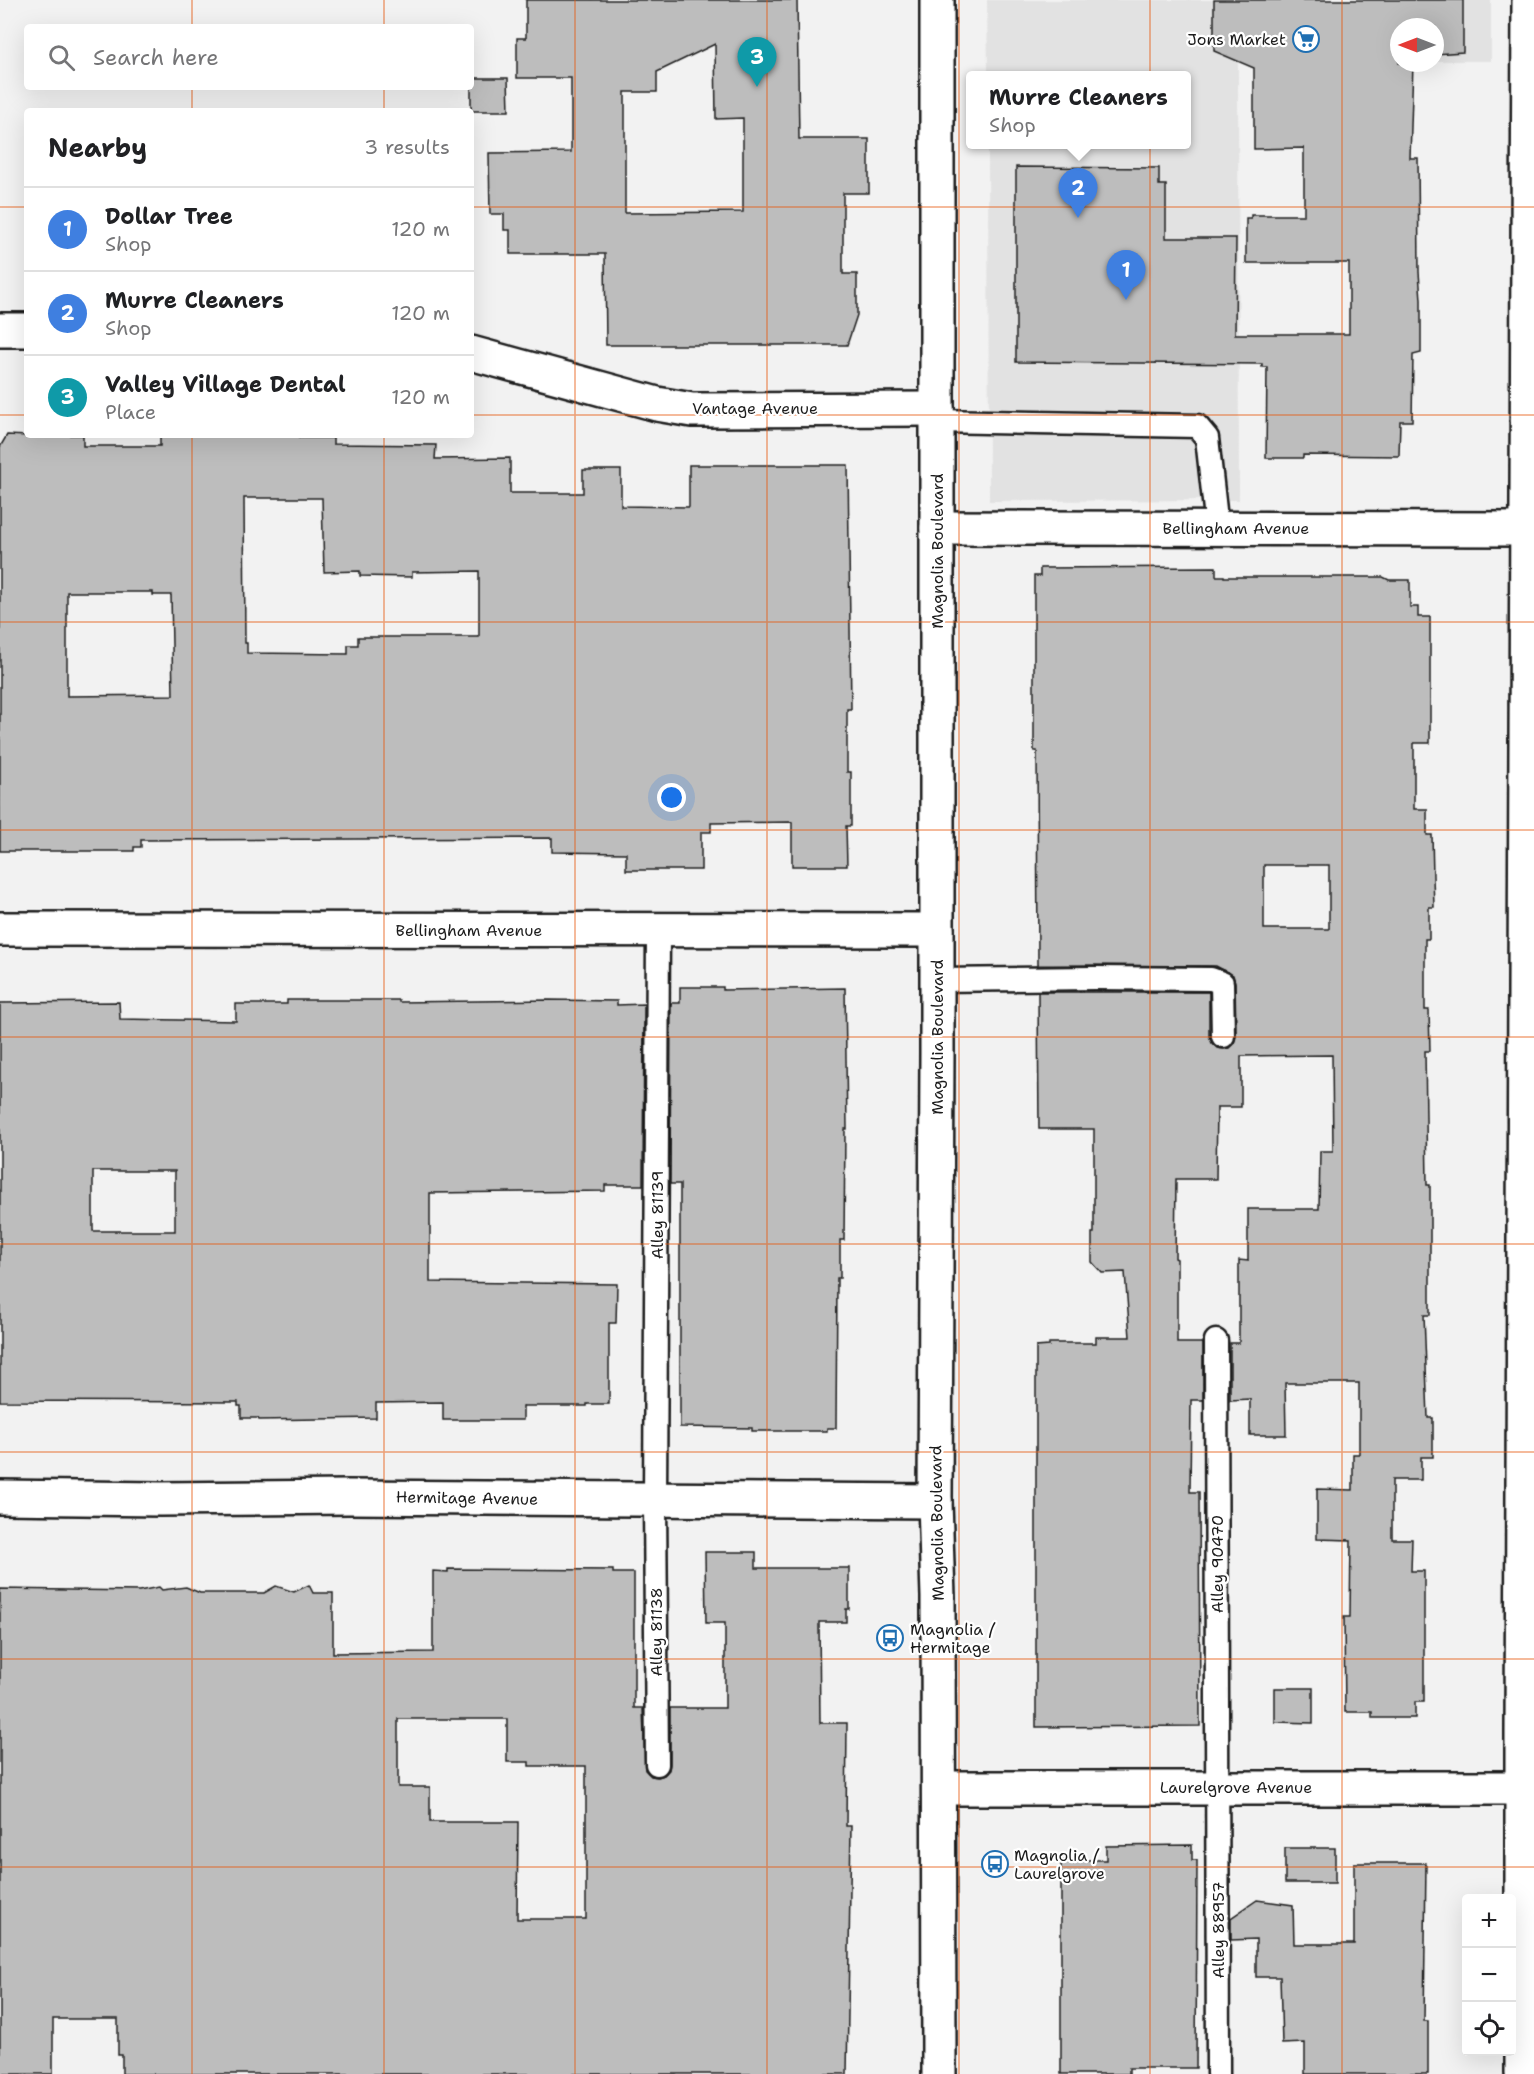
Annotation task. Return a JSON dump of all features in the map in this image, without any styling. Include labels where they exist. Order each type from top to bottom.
[{"type":"street","name":"Magnolia Boulevard","points":[[937,0],[938,980],[935,1502],[938,1597],[939,2074]]},
{"type":"street","points":[[1522,2074],[1528,1788],[1531,529],[1529,0]]},
{"type":"street","points":[[0,330],[24,330]]},
{"type":"street","name":"Vantage Avenue","points":[[474,354],[657,404],[692,410],[860,408],[938,415]]},
{"type":"street","name":"Bellingham Avenue","points":[[938,528],[1531,529]]},
{"type":"street","name":"Bellingham Avenue","points":[[0,929],[938,930]]},
{"type":"street","name":"Hermitage Avenue","points":[[0,1497],[160,1499],[360,1497],[935,1502]]},
{"type":"street","name":"Laurelgrove Avenue","points":[[939,1788],[1528,1788]]},
{"type":"lane","points":[[938,415],[1197,426],[1207,438],[1217,528]]},
{"type":"lane","name":"Alley 81139","points":[[655,1500],[658,931]]},
{"type":"lane","points":[[938,980],[1210,979],[1222,983],[1223,1036]]},
{"type":"lane","name":"Alley 90470","points":[[1216,1341],[1218,1787]]},
{"type":"lane","name":"Alley 81138","points":[[655,1500],[657,1764]]},
{"type":"lane","name":"Alley 88957","points":[[1218,1787],[1218,2074]]},
{"type":"shaded area","points":[[987,0],[1491,0],[1491,61],[1444,61],[1444,18],[1390,18],[1390,61],[1238,62],[1239,500],[989,501],[988,149],[1191,149],[1191,71],[988,71]]},
{"type":"building","points":[[526,0],[797,0],[799,139],[869,139],[869,193],[843,193],[843,274],[857,274],[857,315],[847,345],[606,345],[605,254],[510,254],[510,230],[504,230],[504,214],[490,214],[489,153],[571,152],[571,78],[517,78],[517,38],[526,38]],"holes":[[[715,44],[716,119],[743,118],[743,212],[625,213],[625,92],[657,92],[657,72]]]},
{"type":"building","points":[[1214,0],[1463,0],[1463,52],[1444,53],[1444,18],[1390,18],[1390,72],[1413,72],[1410,158],[1418,158],[1421,300],[1421,353],[1413,355],[1412,421],[1400,421],[1399,456],[1303,455],[1303,458],[1266,458],[1267,367],[1262,367],[1262,364],[1016,362],[1016,167],[1159,168],[1159,185],[1166,185],[1166,238],[1236,238],[1235,334],[1349,334],[1349,263],[1246,263],[1246,218],[1251,218],[1251,215],[1304,215],[1304,148],[1254,149],[1254,68],[1214,51]]},
{"type":"building","points":[[474,78],[508,78],[509,111],[474,111],[474,108],[471,108]]},
{"type":"building","points":[[7,435],[24,436],[24,438],[83,438],[83,446],[160,446],[160,438],[333,438],[333,444],[436,445],[435,459],[510,458],[510,493],[583,493],[583,470],[621,470],[621,506],[689,507],[689,465],[848,465],[851,709],[847,709],[847,772],[851,772],[851,826],[846,826],[847,866],[792,866],[792,822],[711,823],[711,832],[701,832],[701,870],[626,870],[626,853],[552,852],[552,838],[141,840],[141,847],[134,847],[134,851],[0,851],[0,447]],"holes":[[[244,498],[322,498],[324,572],[360,571],[360,576],[412,577],[412,572],[479,571],[479,637],[358,637],[358,645],[348,645],[348,654],[247,653],[247,643],[245,643]],[[67,592],[153,592],[153,595],[171,595],[173,695],[67,696]]]},
{"type":"building","points":[[1216,567],[1216,576],[1224,577],[1383,577],[1389,580],[1410,580],[1410,607],[1418,607],[1418,617],[1430,617],[1430,743],[1414,743],[1414,809],[1427,809],[1427,835],[1432,835],[1434,907],[1429,907],[1429,939],[1425,939],[1425,1010],[1429,1010],[1430,1051],[1425,1051],[1427,1185],[1430,1185],[1430,1315],[1424,1315],[1428,1418],[1433,1418],[1433,1457],[1421,1457],[1421,1480],[1392,1480],[1392,1539],[1412,1539],[1411,1571],[1424,1571],[1424,1702],[1415,1702],[1415,1718],[1372,1718],[1372,1712],[1345,1712],[1344,1617],[1350,1617],[1351,1540],[1317,1539],[1317,1489],[1353,1490],[1353,1454],[1359,1454],[1359,1383],[1285,1383],[1286,1435],[1250,1435],[1250,1399],[1230,1400],[1230,1343],[1239,1343],[1239,1260],[1248,1261],[1248,1209],[1319,1209],[1320,1151],[1333,1151],[1332,1055],[1241,1056],[1241,1107],[1217,1107],[1216,1179],[1176,1179],[1177,1343],[1203,1343],[1203,1400],[1191,1400],[1190,1492],[1199,1492],[1200,1726],[1036,1727],[1036,1347],[1049,1346],[1049,1343],[1096,1343],[1096,1337],[1130,1337],[1125,1272],[1102,1273],[1092,1262],[1094,1129],[1039,1129],[1038,992],[1209,992],[1209,1036],[1212,1043],[1217,1048],[1229,1048],[1236,1036],[1233,975],[1216,966],[1038,965],[1034,576],[1040,576],[1040,568]],"holes":[[[1264,865],[1329,865],[1329,929],[1264,929]]]},
{"type":"building","points":[[680,987],[723,987],[723,990],[845,988],[847,1129],[845,1129],[844,1240],[840,1240],[840,1278],[837,1278],[836,1428],[827,1428],[827,1431],[752,1431],[752,1428],[680,1427],[680,1184],[670,1184],[671,1003],[680,1003]]},
{"type":"building","points":[[287,1000],[399,1000],[399,1002],[548,1000],[617,1001],[617,1005],[644,1004],[643,1185],[605,1185],[605,1191],[430,1193],[430,1282],[617,1284],[616,1323],[609,1323],[609,1404],[523,1406],[523,1420],[443,1420],[443,1402],[376,1403],[376,1418],[259,1420],[258,1418],[241,1418],[241,1406],[238,1406],[238,1402],[0,1401],[0,1003],[119,1002],[120,1019],[236,1021],[236,1004],[287,1004]],"holes":[[[93,1171],[175,1171],[175,1231],[93,1231]]]},
{"type":"building","points":[[705,1552],[756,1552],[756,1568],[849,1568],[849,1609],[846,1609],[846,1622],[819,1622],[820,1723],[847,1723],[846,1826],[851,1826],[847,2074],[122,2074],[122,2055],[118,2055],[118,2019],[53,2019],[53,2074],[0,2074],[0,1589],[139,1591],[159,1587],[162,1590],[186,1587],[200,1593],[264,1593],[276,1586],[294,1592],[309,1585],[313,1593],[333,1593],[333,1653],[433,1652],[433,1571],[448,1572],[448,1569],[613,1570],[613,1573],[634,1573],[634,1708],[643,1708],[645,1770],[651,1776],[658,1777],[669,1770],[670,1708],[725,1708],[725,1623],[706,1623]],"holes":[[[398,1719],[507,1719],[507,1762],[529,1762],[529,1766],[586,1766],[586,1919],[517,1919],[518,1822],[430,1822],[430,1787],[398,1787]]]},
{"type":"building","points":[[1275,1688],[1313,1688],[1313,1723],[1275,1722]]},
{"type":"building","points":[[1192,1845],[1192,1860],[1197,1860],[1196,2068],[1129,2068],[1129,2074],[1061,2074],[1061,1860],[1106,1860],[1106,1846]]},
{"type":"building","points":[[1285,1848],[1335,1848],[1335,1883],[1285,1883]]},
{"type":"building","points":[[1354,1863],[1426,1863],[1424,2021],[1428,2021],[1428,2074],[1305,2074],[1305,2043],[1282,2044],[1280,1977],[1256,1977],[1256,1939],[1231,1940],[1231,1918],[1257,1900],[1293,1905],[1294,1944],[1354,1944]]},
{"type":"place","name":"Jons Market","points":[[1306,39]]},
{"type":"place","name":"Valley Village Dental","points":[[757,87]]},
{"type":"place","name":"Murre Cleaners","points":[[1078,218]]},
{"type":"place","name":"Dollar Tree","points":[[1126,300]]},
{"type":"place","name":"Magnolia / Hermitage","points":[[890,1638]]},
{"type":"place","name":"Magnolia / Laurelgrove","points":[[995,1864]]}]
